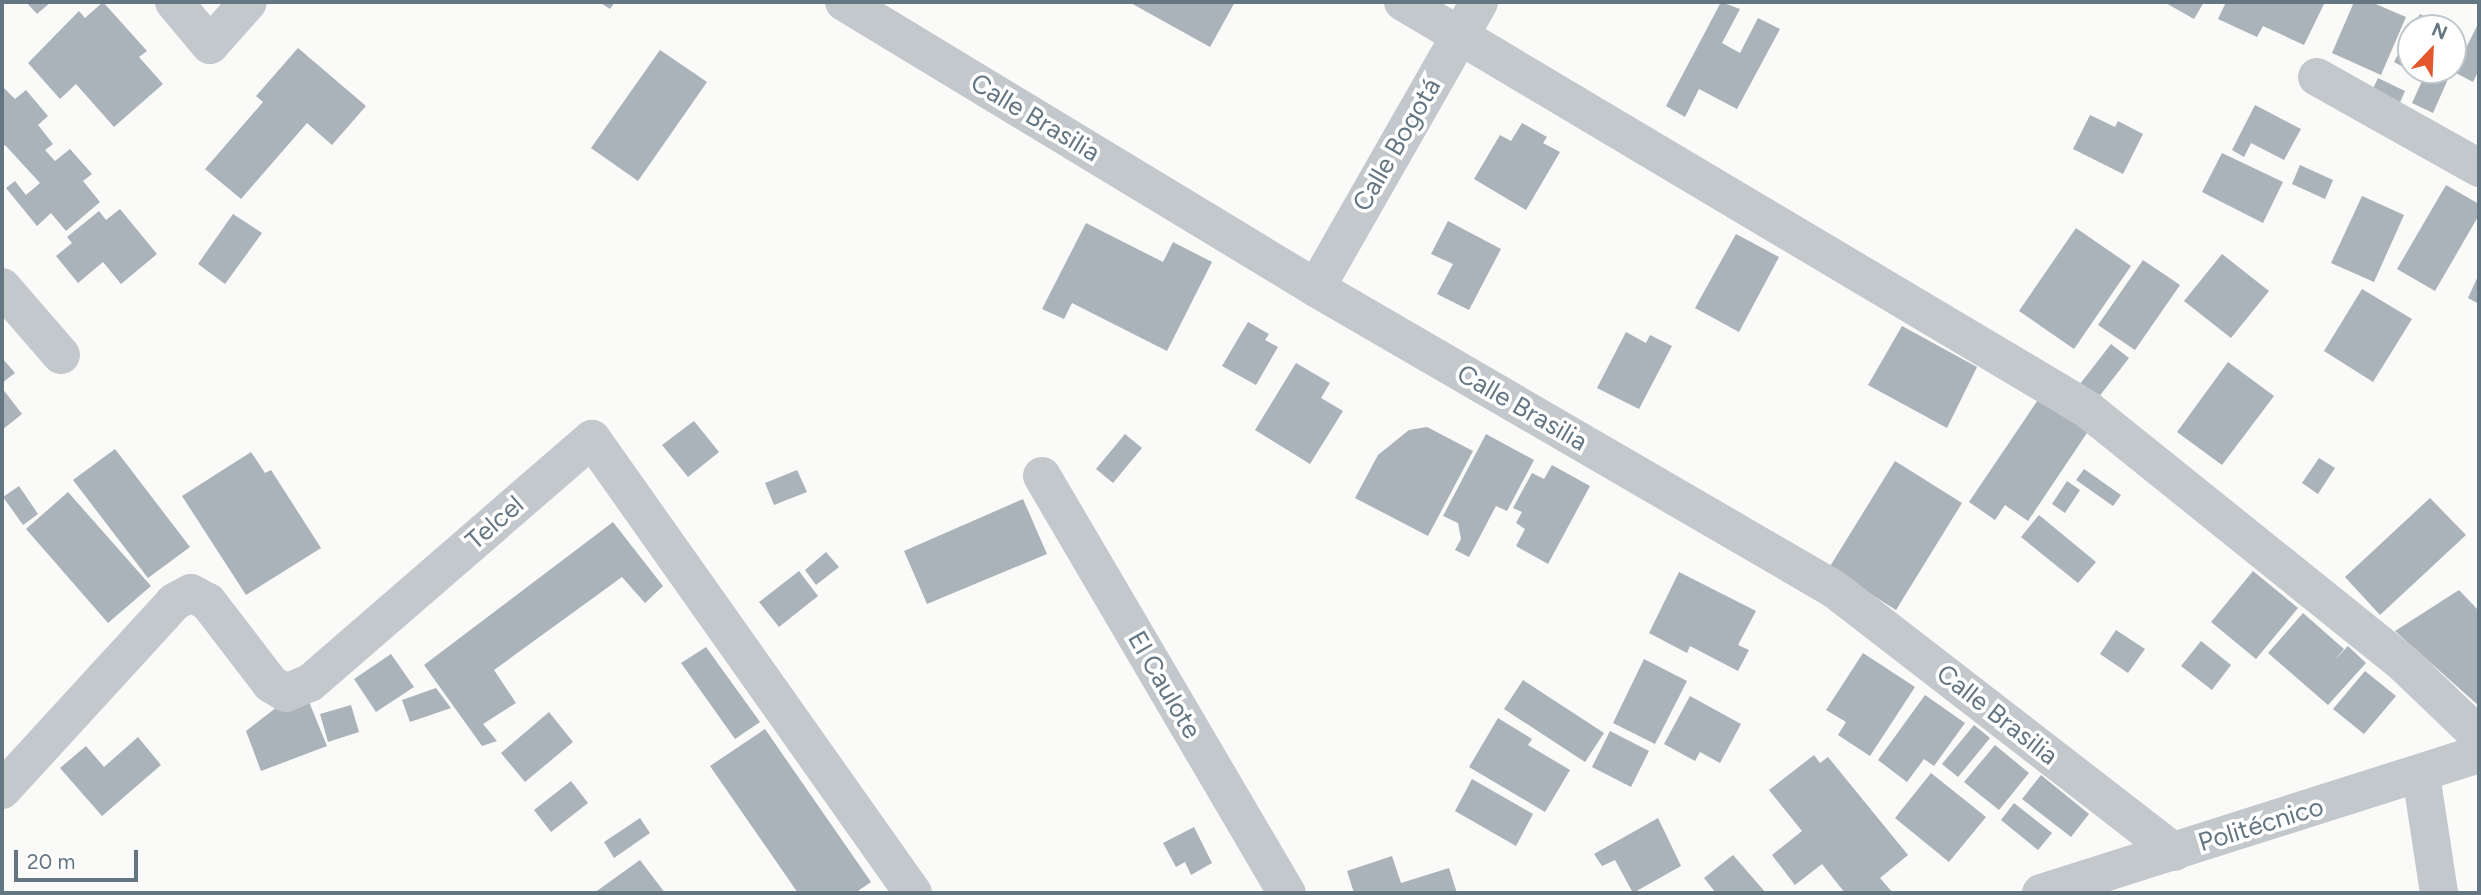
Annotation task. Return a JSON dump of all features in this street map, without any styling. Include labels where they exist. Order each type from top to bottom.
[{"type":"street","points":[[174,2],[210,45],[248,2]]},
{"type":"street","name":"Calle Brasilia","points":[[844,2],[1316,288],[1834,589],[2174,852]]},
{"type":"street","points":[[1403,2],[2087,409],[2405,665],[2479,736]]},
{"type":"street","name":"Calle Bogotá","points":[[1316,288],[1479,2]]},
{"type":"street","points":[[2317,77],[2479,168]]},
{"type":"street","points":[[2,287],[61,355]]},
{"type":"street","name":"Telcel","points":[[2,790],[174,602],[191,593],[208,602],[271,684],[286,693],[310,683],[592,439],[914,893]]},
{"type":"street","name":"El Caulote","points":[[1042,476],[1287,893]]},
{"type":"street","name":"Politécnico","points":[[2041,893],[2421,775],[2479,754]]},
{"type":"street","points":[[2421,775],[2439,893]]},
{"type":"building","points":[[26,2],[51,2],[37,14]]},
{"type":"building","points":[[103,2],[147,51],[139,57],[163,84],[114,127],[76,84],[60,99],[28,63],[79,11],[85,18]]},
{"type":"building","points":[[599,2],[615,2],[610,9]]},
{"type":"building","points":[[1129,2],[1235,2],[1210,47]]},
{"type":"building","points":[[1721,2],[1740,9],[1722,43],[1740,53],[1758,18],[1780,29],[1737,109],[1699,89],[1685,117],[1666,106]]},
{"type":"building","points":[[2164,2],[2204,2],[2194,19]]},
{"type":"building","points":[[2226,2],[2325,2],[2304,45],[2263,26],[2257,37],[2218,19]]},
{"type":"building","points":[[2354,2],[2371,2],[2399,14],[2397,38],[2381,75],[2332,53]]},
{"type":"building","points":[[2479,22],[2479,70],[2473,82],[2467,79],[2467,46]]},
{"type":"building","points":[[298,48],[366,106],[332,145],[307,123],[241,199],[205,169],[263,102],[256,96]]},
{"type":"building","points":[[660,50],[707,82],[638,181],[591,148]]},
{"type":"building","points":[[2378,78],[2405,91],[2398,107],[2370,95]]},
{"type":"building","points":[[2421,84],[2446,84],[2433,113],[2412,103]]},
{"type":"building","points":[[2,86],[15,99],[26,90],[48,116],[38,125],[53,144],[45,150],[55,161],[70,149],[92,174],[83,181],[100,202],[66,231],[51,213],[37,226],[6,188],[15,181],[26,195],[40,183],[5,145],[2,148]]},
{"type":"building","points":[[2255,105],[2301,129],[2284,160],[2251,143],[2244,157],[2232,150]]},
{"type":"building","points":[[2090,115],[2115,127],[2118,121],[2143,134],[2123,174],[2073,149]]},
{"type":"building","points":[[1522,123],[1547,137],[1543,143],[1560,152],[1526,210],[1474,179],[1500,135],[1511,141]]},
{"type":"building","points":[[2222,153],[2283,182],[2263,223],[2202,192]]},
{"type":"building","points":[[2300,165],[2333,180],[2325,199],[2292,184]]},
{"type":"building","points":[[2446,185],[2479,204],[2479,215],[2435,291],[2397,269]]},
{"type":"building","points":[[2362,196],[2404,215],[2374,282],[2331,263]]},
{"type":"building","points":[[120,209],[157,254],[121,284],[103,262],[78,283],[56,256],[72,243],[67,237],[99,211],[106,220]]},
{"type":"building","points":[[233,214],[262,233],[225,284],[198,264]]},
{"type":"building","points":[[1448,221],[1501,249],[1469,310],[1437,294],[1453,264],[1431,254]]},
{"type":"building","points":[[1086,223],[1163,262],[1173,242],[1212,262],[1167,351],[1072,303],[1064,319],[1042,309]]},
{"type":"building","points":[[2076,228],[2131,266],[2074,349],[2019,311]]},
{"type":"building","points":[[1736,234],[1779,257],[1739,332],[1695,308]]},
{"type":"building","points":[[2222,254],[2269,291],[2231,338],[2184,301]]},
{"type":"building","points":[[2143,260],[2180,285],[2135,350],[2098,325]]},
{"type":"building","points":[[2479,274],[2479,304],[2468,298]]},
{"type":"building","points":[[2362,289],[2412,319],[2373,382],[2324,351]]},
{"type":"building","points":[[1248,322],[1269,334],[1265,340],[1278,347],[1256,385],[1222,366]]},
{"type":"building","points":[[1902,326],[1977,367],[1947,428],[1868,385]]},
{"type":"building","points":[[1626,332],[1646,343],[1650,335],[1672,346],[1639,409],[1597,388]]},
{"type":"building","points":[[2111,344],[2129,358],[2098,398],[2080,384]]},
{"type":"building","points":[[2,360],[15,373],[2,383]]},
{"type":"building","points":[[2228,362],[2274,396],[2222,465],[2177,432]]},
{"type":"building","points":[[1296,363],[1330,383],[1321,398],[1343,411],[1310,464],[1255,430]]},
{"type":"building","points":[[2,388],[22,414],[2,430]]},
{"type":"building","points":[[2042,394],[2091,427],[2028,521],[2005,505],[1995,520],[1969,502]]},
{"type":"building","points":[[694,421],[719,452],[688,477],[662,445]]},
{"type":"building","points":[[1427,427],[1473,451],[1428,536],[1355,498],[1378,455],[1409,430]]},
{"type":"building","points":[[1125,434],[1142,448],[1113,483],[1096,469]]},
{"type":"building","points":[[1486,434],[1534,460],[1507,511],[1496,506],[1469,557],[1455,550],[1461,539],[1458,523],[1443,516]]},
{"type":"building","points":[[115,449],[190,547],[148,578],[73,480]]},
{"type":"building","points":[[251,452],[265,473],[271,470],[321,548],[246,595],[182,496]]},
{"type":"building","points":[[2319,458],[2335,468],[2318,494],[2302,483]]},
{"type":"building","points":[[1895,461],[1962,503],[1896,610],[1829,568]]},
{"type":"building","points":[[1552,465],[1590,486],[1548,564],[1516,546],[1525,529],[1516,523],[1522,512],[1513,508],[1532,473],[1544,479]]},
{"type":"building","points":[[2084,469],[2121,495],[2113,506],[2076,480]]},
{"type":"building","points":[[797,470],[807,492],[774,505],[765,483]]},
{"type":"building","points":[[2067,481],[2080,490],[2065,513],[2052,504]]},
{"type":"building","points":[[19,486],[38,514],[23,525],[3,497]]},
{"type":"building","points":[[68,492],[151,586],[108,623],[26,529]]},
{"type":"building","points":[[2430,498],[2466,535],[2380,615],[2345,577]]},
{"type":"building","points":[[1023,499],[1047,554],[927,604],[904,551]]},
{"type":"building","points":[[2039,515],[2096,562],[2078,583],[2021,537]]},
{"type":"building","points":[[613,522],[663,586],[645,603],[622,577],[494,670],[516,703],[483,724],[497,741],[482,746],[424,665]]},
{"type":"building","points":[[826,552],[839,567],[816,585],[805,570]]},
{"type":"building","points":[[799,571],[818,596],[779,627],[759,602]]},
{"type":"building","points":[[2253,571],[2298,608],[2256,659],[2211,622]]},
{"type":"building","points":[[1679,572],[1756,611],[1738,645],[1749,650],[1738,671],[1690,646],[1687,653],[1649,633]]},
{"type":"building","points":[[2459,590],[2479,611],[2479,706],[2395,631]]},
{"type":"building","points":[[2303,613],[2344,649],[2334,661],[2348,646],[2366,663],[2328,705],[2268,653]]},
{"type":"building","points":[[2116,630],[2145,649],[2128,673],[2100,654]]},
{"type":"building","points":[[2201,641],[2231,665],[2212,690],[2181,666]]},
{"type":"building","points":[[706,647],[760,722],[735,739],[681,663]]},
{"type":"building","points":[[1863,653],[1915,687],[1870,756],[1838,735],[1846,722],[1826,710]]},
{"type":"building","points":[[391,654],[414,687],[376,712],[354,679]]},
{"type":"building","points":[[1644,659],[1687,681],[1655,744],[1613,723]]},
{"type":"building","points":[[2365,671],[2396,696],[2364,734],[2333,709]]},
{"type":"building","points":[[1523,680],[1604,733],[1585,762],[1504,709]]},
{"type":"building","points":[[303,687],[327,746],[261,771],[246,731]]},
{"type":"building","points":[[436,688],[451,708],[410,722],[402,700]]},
{"type":"building","points":[[1925,695],[1965,723],[1934,766],[1924,759],[1907,782],[1878,760]]},
{"type":"building","points":[[1690,696],[1741,724],[1720,763],[1700,752],[1695,761],[1664,744]]},
{"type":"building","points":[[351,705],[359,732],[328,742],[320,714]]},
{"type":"building","points":[[549,712],[573,742],[525,782],[501,753]]},
{"type":"building","points":[[1498,718],[1532,739],[1528,745],[1570,770],[1545,812],[1469,767]]},
{"type":"building","points":[[1974,725],[1990,738],[1958,777],[1942,764]]},
{"type":"building","points":[[765,729],[871,882],[855,893],[798,893],[710,766]]},
{"type":"building","points":[[1610,731],[1649,751],[1631,787],[1592,767]]},
{"type":"building","points":[[138,737],[161,765],[102,816],[60,768],[86,746],[104,767]]},
{"type":"building","points":[[1995,745],[2029,773],[1999,810],[1964,782]]},
{"type":"building","points":[[1814,755],[1820,763],[1828,757],[1908,855],[1880,878],[1893,893],[1845,893],[1822,864],[1795,885],[1772,855],[1802,831],[1769,790]]},
{"type":"building","points":[[1931,773],[1986,817],[1949,862],[1895,818]]},
{"type":"building","points":[[2041,775],[2089,814],[2071,837],[2022,799]]},
{"type":"building","points":[[1472,779],[1533,814],[1516,846],[1455,811]]},
{"type":"building","points":[[571,781],[588,803],[551,832],[534,810]]},
{"type":"building","points":[[2014,803],[2052,833],[2038,850],[2001,820]]},
{"type":"building","points":[[640,818],[650,833],[614,858],[604,842]]},
{"type":"building","points":[[1658,818],[1681,866],[1633,893],[1615,860],[1602,866],[1594,854]]},
{"type":"building","points":[[1194,827],[1212,863],[1191,875],[1185,862],[1176,867],[1163,843]]},
{"type":"building","points":[[1733,855],[1766,893],[1716,893],[1704,878]]},
{"type":"building","points":[[1392,856],[1401,883],[1449,868],[1457,893],[1354,893],[1347,871]]},
{"type":"building","points":[[640,860],[665,893],[594,893]]}]
